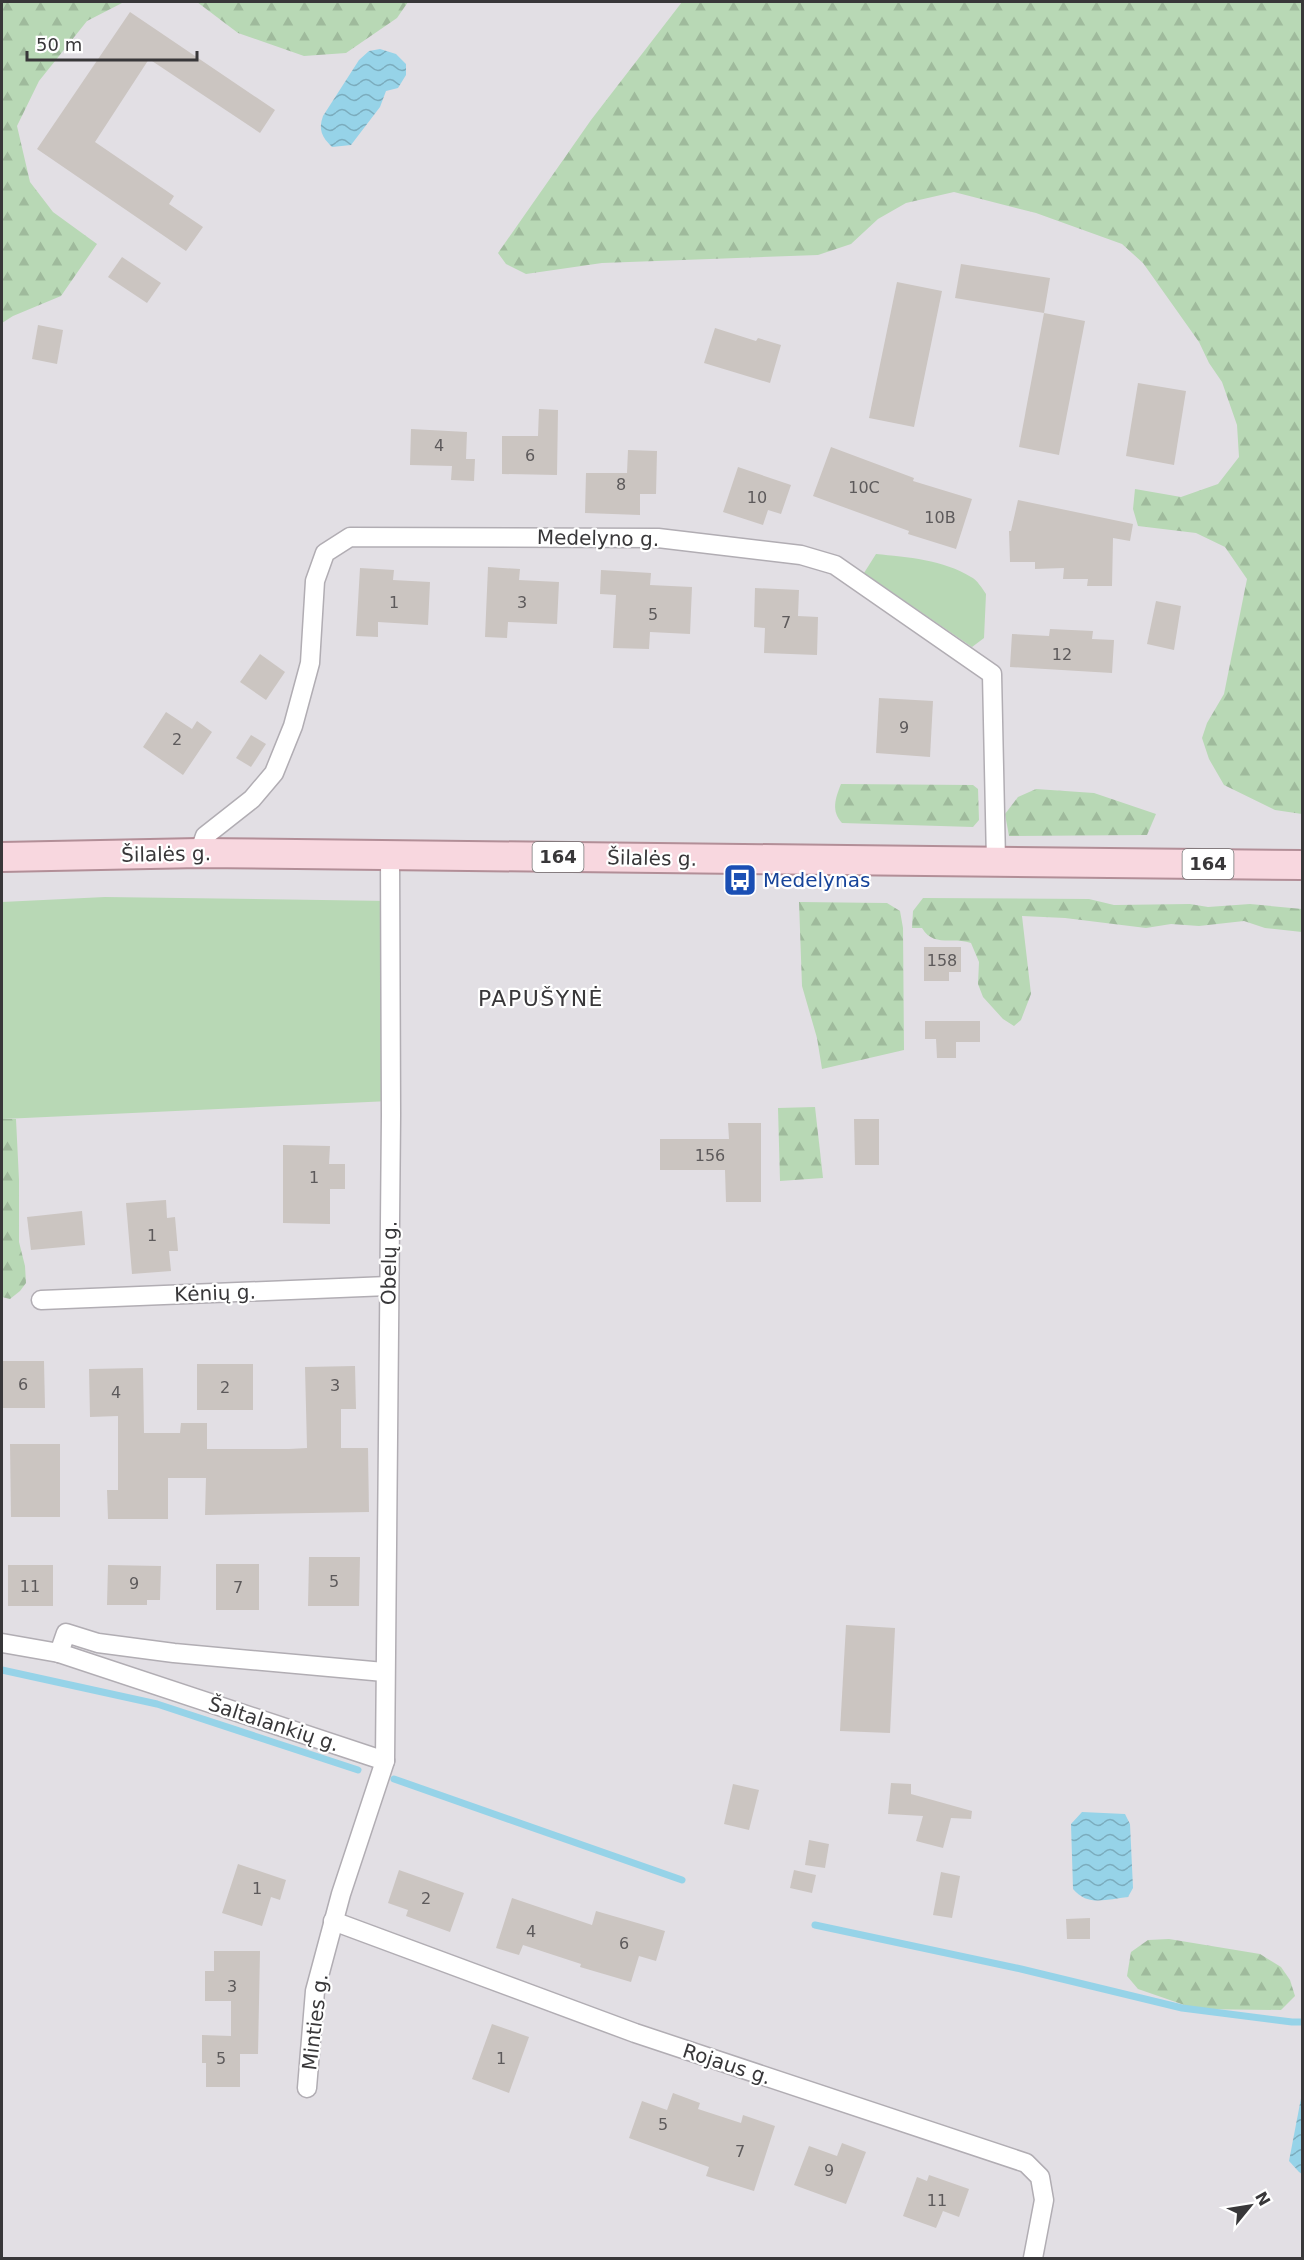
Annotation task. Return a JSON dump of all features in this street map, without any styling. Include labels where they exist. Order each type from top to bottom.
[{"type":"main road","name":"Šilalės g.","points":[[2,857],[199,853],[1302,865]]},
{"type":"street","name":"Medelyno g.","points":[[199,853],[205,836],[252,799],[274,773],[293,726],[310,663],[315,581],[325,553],[350,537],[658,538],[801,555],[835,565],[992,674],[996,861]]},
{"type":"street","name":"Obelų g.","points":[[385,1761],[384,1672],[391,1115],[390,855]]},
{"type":"street","name":"Kėnių g.","points":[[41,1300],[388,1286]]},
{"type":"street","points":[[59,1653],[66,1633],[98,1643],[174,1653],[384,1672]]},
{"type":"street","name":"Šaltalankių g.","points":[[2,1643],[59,1653],[385,1761]]},
{"type":"street","points":[[333,1921],[385,1761]]},
{"type":"street","name":"Minties g.","points":[[307,2088],[315,1991],[333,1921]]},
{"type":"street","name":"Rojaus g.","points":[[333,1921],[635,2033],[1026,2163],[1040,2177],[1044,2200],[1033,2259]]},
{"type":"green space","points":[[2,2],[124,2],[87,21],[39,81],[17,126],[30,182],[53,212],[97,244],[61,296],[2,323]]},
{"type":"green space","points":[[197,2],[408,2],[397,18],[346,53],[304,56],[238,33]]},
{"type":"green space","points":[[682,2],[1302,2],[1302,814],[1275,810],[1224,785],[1209,759],[1202,738],[1207,723],[1224,694],[1247,579],[1225,547],[1196,533],[1138,526],[1133,509],[1135,489],[1181,497],[1218,484],[1239,457],[1237,425],[1222,382],[1199,342],[1143,263],[1122,244],[1036,213],[954,192],[906,203],[878,219],[851,244],[818,255],[602,263],[526,274],[506,264],[498,253],[591,120]]},
{"type":"green space","points":[[876,554],[937,563],[973,578],[986,594],[984,638],[972,647],[864,573]]},
{"type":"green space","points":[[841,784],[973,785],[978,789],[979,820],[973,827],[842,823],[835,809]]},
{"type":"green space","points":[[1036,789],[1094,793],[1156,814],[1147,835],[1009,836],[1005,814],[1018,797]]},
{"type":"green space","points":[[105,897],[390,901],[390,1101],[3,1119],[2,902]]},
{"type":"green space","points":[[923,898],[1089,899],[1114,905],[1190,904],[1208,907],[1250,904],[1302,909],[1302,932],[1265,928],[1244,921],[1199,926],[1171,924],[1146,928],[1065,918],[1022,916],[1031,994],[1021,1020],[1014,1026],[1003,1019],[983,997],[978,984],[979,962],[971,943],[938,940],[932,938],[922,928],[912,928],[913,911]]},
{"type":"green space","points":[[799,902],[887,903],[900,911],[903,928],[904,1050],[822,1069],[817,1038],[802,986]]},
{"type":"green space","points":[[2,1095],[3,1119],[16,1119],[19,1242],[25,1266],[26,1283],[10,1299],[2,1297]]},
{"type":"green space","points":[[815,1107],[823,1178],[780,1181],[778,1108]]},
{"type":"green space","points":[[1169,1939],[1260,1954],[1281,1967],[1290,1980],[1295,1996],[1281,2010],[1196,2009],[1138,1989],[1127,1976],[1131,1952],[1148,1940]]},
{"type":"water","points":[[380,49],[396,54],[406,64],[406,75],[398,88],[386,91],[380,107],[351,145],[332,147],[322,133],[323,116],[359,60],[369,51]]},
{"type":"water","points":[[1082,1812],[1125,1814],[1130,1824],[1133,1888],[1128,1897],[1091,1900],[1079,1895],[1073,1889],[1071,1824]]},
{"type":"water","points":[[1302,2093],[1302,2174],[1289,2161]]},
{"type":"building","points":[[130,12],[275,110],[260,133],[149,59],[95,142],[174,196],[169,204],[203,227],[186,251],[37,149]]},
{"type":"building","points":[[122,257],[161,283],[147,303],[108,277]]},
{"type":"building","points":[[961,264],[1050,278],[1044,313],[955,298]]},
{"type":"building","points":[[897,282],[942,291],[914,427],[869,418]]},
{"type":"building","points":[[1044,313],[1085,321],[1059,455],[1019,447]]},
{"type":"building","points":[[38,325],[63,330],[57,364],[32,359]]},
{"type":"building","points":[[715,328],[756,341],[758,338],[781,345],[770,383],[704,363]]},
{"type":"building","points":[[1138,383],[1186,391],[1174,465],[1126,456]]},
{"type":"building","points":[[539,409],[558,410],[557,475],[502,474],[502,436],[538,436]]},
{"type":"building","points":[[411,429],[467,432],[466,459],[475,459],[474,481],[451,480],[452,466],[410,465]]},
{"type":"building","points":[[831,447],[914,478],[913,481],[972,499],[956,549],[908,534],[909,531],[813,496]]},
{"type":"building","points":[[628,450],[657,451],[656,494],[640,494],[640,515],[585,513],[586,473],[627,473]]},
{"type":"building","points":[[738,467],[791,485],[781,514],[768,510],[763,525],[723,512]]},
{"type":"building","points":[[1018,500],[1133,524],[1130,541],[1113,538],[1112,586],[1087,586],[1088,579],[1063,579],[1064,568],[1035,569],[1035,562],[1010,562],[1009,531],[1011,531]]},
{"type":"building","points":[[488,567],[520,569],[519,580],[559,582],[557,624],[508,622],[507,638],[485,637]]},
{"type":"building","points":[[360,568],[394,570],[393,580],[430,582],[428,625],[378,622],[378,637],[356,636]]},
{"type":"building","points":[[601,570],[651,573],[650,585],[692,587],[690,634],[650,632],[649,649],[613,648],[616,595],[600,594]]},
{"type":"building","points":[[755,588],[799,590],[798,616],[818,617],[817,655],[764,653],[765,628],[754,627]]},
{"type":"building","points":[[1156,601],[1181,606],[1174,650],[1147,644]]},
{"type":"building","points":[[1050,629],[1093,631],[1092,639],[1114,640],[1112,673],[1010,667],[1012,634],[1049,636]]},
{"type":"building","points":[[260,654],[285,672],[266,700],[240,682]]},
{"type":"building","points":[[879,698],[933,701],[930,757],[876,753]]},
{"type":"building","points":[[166,712],[192,729],[197,721],[212,732],[183,775],[143,747]]},
{"type":"building","points":[[251,735],[266,744],[251,767],[236,758]]},
{"type":"building","points":[[924,947],[961,947],[961,972],[949,972],[949,981],[924,981]]},
{"type":"building","points":[[925,1021],[980,1021],[980,1042],[956,1042],[956,1058],[937,1058],[936,1039],[925,1039]]},
{"type":"building","points":[[854,1119],[879,1119],[879,1165],[855,1165]]},
{"type":"building","points":[[728,1123],[761,1123],[761,1202],[726,1202],[725,1170],[660,1170],[660,1139],[729,1139]]},
{"type":"building","points":[[283,1145],[330,1146],[329,1164],[345,1164],[345,1189],[330,1189],[330,1224],[283,1223]]},
{"type":"building","points":[[166,1200],[167,1218],[175,1217],[178,1251],[169,1251],[171,1271],[132,1274],[126,1203]]},
{"type":"building","points":[[82,1211],[85,1245],[31,1250],[27,1217]]},
{"type":"building","points":[[2,1361],[44,1361],[45,1408],[2,1408]]},
{"type":"building","points":[[197,1364],[253,1364],[253,1410],[197,1410]]},
{"type":"building","points":[[355,1366],[356,1409],[341,1409],[341,1448],[368,1448],[369,1512],[205,1515],[206,1478],[168,1478],[168,1519],[108,1519],[107,1490],[118,1490],[118,1416],[90,1417],[89,1369],[143,1368],[144,1433],[180,1433],[181,1423],[207,1423],[207,1449],[289,1449],[307,1448],[305,1367]]},
{"type":"building","points":[[10,1444],[60,1444],[60,1517],[11,1517]]},
{"type":"building","points":[[309,1557],[360,1557],[359,1606],[308,1606]]},
{"type":"building","points":[[216,1564],[259,1564],[259,1610],[216,1610]]},
{"type":"building","points":[[8,1565],[53,1565],[53,1606],[8,1606]]},
{"type":"building","points":[[108,1565],[161,1566],[160,1600],[147,1600],[147,1605],[107,1605]]},
{"type":"building","points":[[846,1625],[895,1628],[890,1733],[840,1731]]},
{"type":"building","points":[[891,1783],[911,1784],[911,1794],[972,1811],[971,1819],[951,1818],[943,1848],[916,1841],[923,1816],[888,1814]]},
{"type":"building","points":[[733,1784],[759,1790],[749,1830],[724,1824]]},
{"type":"building","points":[[809,1840],[829,1844],[825,1868],[805,1865]]},
{"type":"building","points":[[238,1864],[286,1880],[280,1900],[271,1897],[262,1926],[222,1913]]},
{"type":"building","points":[[399,1870],[464,1893],[450,1932],[406,1916],[408,1910],[388,1903]]},
{"type":"building","points":[[794,1870],[816,1875],[812,1893],[790,1888]]},
{"type":"building","points":[[941,1872],[960,1876],[952,1918],[933,1915]]},
{"type":"building","points":[[512,1898],[592,1925],[596,1911],[665,1931],[656,1961],[639,1956],[631,1982],[580,1967],[581,1964],[523,1945],[519,1955],[496,1948]]},
{"type":"building","points":[[1090,1918],[1090,1939],[1067,1939],[1066,1919]]},
{"type":"building","points":[[214,1951],[260,1951],[258,2054],[240,2054],[240,2087],[206,2087],[206,2063],[202,2063],[202,2035],[231,2036],[231,2001],[205,2001],[205,1971],[214,1971]]},
{"type":"building","points":[[492,2024],[529,2037],[509,2093],[472,2079]]},
{"type":"building","points":[[673,2093],[700,2103],[698,2109],[741,2123],[743,2115],[775,2126],[754,2191],[706,2176],[709,2167],[629,2138],[642,2101],[667,2110]]},
{"type":"building","points":[[842,2143],[866,2152],[846,2204],[794,2185],[809,2146],[837,2156]]},
{"type":"building","points":[[929,2175],[969,2189],[959,2217],[943,2211],[936,2228],[903,2216],[917,2177],[927,2181]]},
{"type":"waterway","points":[[2,1670],[157,1704],[358,1770]]},
{"type":"waterway","points":[[394,1779],[682,1880]]},
{"type":"waterway","points":[[815,1925],[1021,1969],[1182,2008],[1302,2022]]},
{"type":"place","name":"Medelynas","points":[[740,880]]},
{"type":"district","name":"PAPUŠYNĖ","points":[[541,998]]}]
